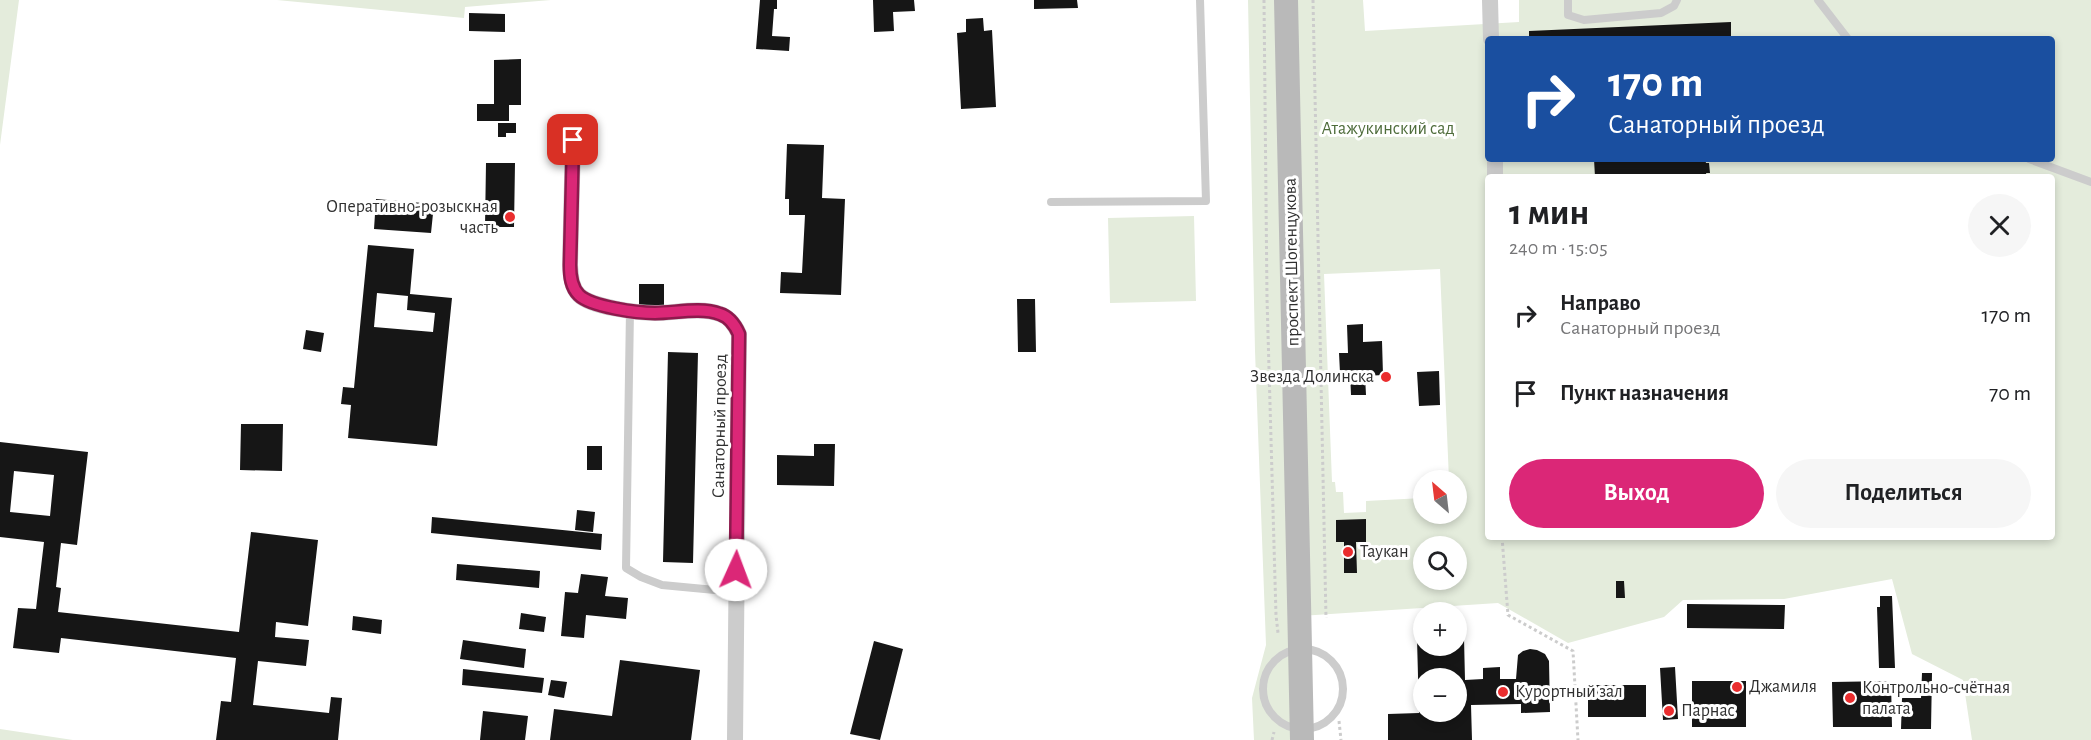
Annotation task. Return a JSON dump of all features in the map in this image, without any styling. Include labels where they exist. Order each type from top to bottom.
[{"type":"street","name":"проспект Шогенцукова","points":[[1286,0],[1302,735]]},
{"type":"street","points":[[1490,0],[1491,36]]},
{"type":"street","name":"Санаторный проезд","points":[[573,140],[571,279],[574,288],[588,301],[630,310],[653,313],[720,314],[732,321],[739,334],[735,740]]},
{"type":"lane","points":[[1051,202],[1206,201],[1200,0]]},
{"type":"lane","points":[[1568,0],[1568,15],[1584,20],[1660,13],[1674,6],[1677,0]]},
{"type":"lane","points":[[1818,0],[1846,36]]},
{"type":"lane","points":[[2037,162],[2091,182]]},
{"type":"lane","points":[[630,310],[626,568],[641,578],[662,585],[736,592]]},
{"type":"lane","points":[[1300,649],[1315,651],[1328,658],[1337,668],[1342,681],[1342,696],[1338,709],[1329,720],[1302,735],[1274,718],[1266,705],[1263,690],[1265,675],[1273,662],[1286,653],[1300,649]]},
{"type":"path","points":[[1264,0],[1267,298],[1276,615],[1279,638]]},
{"type":"path","points":[[1313,0],[1326,618]]},
{"type":"path","points":[[1502,540],[1508,615],[1573,651],[1578,740]]},
{"type":"path","points":[[1338,721],[1341,740]]},
{"type":"path","points":[[1272,740],[1274,732]]},
{"type":"green space","points":[[0,0],[19,0],[0,145]]},
{"type":"green space","points":[[277,0],[551,0],[465,7],[464,18]]},
{"type":"green space","name":"Атажукинский сад","points":[[1248,0],[1363,0],[1365,31],[1519,22],[1519,0],[2091,0],[2091,740],[1972,740],[1963,680],[1912,654],[1892,579],[1784,599],[1683,600],[1664,617],[1568,643],[1498,603],[1467,605],[1467,602],[1413,602],[1413,609],[1300,616],[1302,740],[1254,740],[1252,698],[1266,645],[1255,351]],"holes":[[[1440,269],[1449,470],[1467,470],[1467,524],[1413,524],[1413,499],[1366,501],[1366,512],[1344,513],[1343,492],[1336,492],[1335,482],[1332,482],[1324,274]]]},
{"type":"green space","points":[[1194,216],[1196,301],[1110,303],[1108,218]]},
{"type":"green space","points":[[0,729],[73,740],[0,740]]},
{"type":"building","points":[[760,0],[777,0],[772,36],[790,37],[789,51],[756,49]]},
{"type":"building","points":[[873,0],[914,0],[915,11],[893,12],[894,31],[874,32]]},
{"type":"building","points":[[1034,0],[1077,0],[1078,8],[1034,9]]},
{"type":"building","points":[[469,13],[505,14],[505,32],[469,31]]},
{"type":"building","points":[[983,18],[984,31],[992,30],[996,107],[961,109],[957,33],[966,32],[966,19]]},
{"type":"building","points":[[1731,22],[1731,36],[1529,36],[1529,31]]},
{"type":"building","points":[[521,59],[521,105],[509,105],[509,121],[477,121],[477,104],[494,104],[494,60]]},
{"type":"building","points":[[498,123],[516,123],[516,133],[506,133],[506,137],[498,137]]},
{"type":"building","points":[[787,144],[824,145],[822,198],[845,199],[841,295],[780,293],[781,272],[802,273],[805,215],[789,215],[789,199],[785,199]]},
{"type":"building","points":[[1594,162],[1706,162],[1709,163],[1710,173],[1706,174],[1595,174]]},
{"type":"building","points":[[486,163],[515,163],[514,227],[485,227]]},
{"type":"building","points":[[376,199],[434,204],[431,233],[374,229]]},
{"type":"building","points":[[368,245],[414,249],[410,294],[452,298],[437,446],[348,438],[351,405],[341,404],[343,387],[354,388]],"holes":[[[377,293],[408,296],[407,310],[435,313],[433,332],[374,327]]]},
{"type":"building","points":[[639,284],[664,284],[664,308],[639,307]]},
{"type":"building","points":[[1017,299],[1035,299],[1036,352],[1018,352]]},
{"type":"building","points":[[1363,324],[1363,342],[1382,341],[1383,375],[1365,376],[1366,395],[1351,395],[1350,372],[1340,373],[1339,353],[1348,353],[1347,325]]},
{"type":"building","points":[[306,330],[324,333],[321,352],[303,349]]},
{"type":"building","points":[[668,352],[698,353],[693,563],[663,562]]},
{"type":"building","points":[[1439,371],[1440,405],[1419,406],[1417,372]]},
{"type":"building","points":[[241,424],[283,424],[282,471],[240,470]]},
{"type":"building","points":[[0,442],[88,452],[77,545],[61,543],[56,587],[61,588],[58,612],[239,632],[251,532],[318,540],[308,626],[276,622],[275,637],[309,640],[306,666],[258,661],[253,705],[329,713],[331,697],[342,698],[338,740],[216,740],[221,701],[231,702],[236,658],[61,638],[59,653],[13,648],[18,608],[36,609],[44,542],[0,537]],"holes":[[[14,471],[54,475],[50,516],[10,512]]]},
{"type":"building","points":[[814,444],[835,444],[834,486],[777,485],[777,455],[814,456]]},
{"type":"building","points":[[587,446],[602,446],[602,470],[587,470]]},
{"type":"building","points":[[577,510],[595,512],[593,532],[575,530]]},
{"type":"building","points":[[432,517],[602,534],[601,550],[431,533]]},
{"type":"building","points":[[1366,519],[1366,542],[1356,542],[1357,573],[1344,573],[1344,542],[1336,542],[1336,520]]},
{"type":"building","points":[[457,564],[540,571],[539,588],[456,580]]},
{"type":"building","points":[[581,574],[608,577],[605,596],[628,598],[626,619],[586,615],[584,638],[561,636],[565,592],[578,593]]},
{"type":"building","points":[[1616,581],[1624,581],[1625,598],[1616,598]]},
{"type":"building","points":[[1880,596],[1892,596],[1895,668],[1879,668],[1877,607],[1880,607]]},
{"type":"building","points":[[1687,604],[1785,605],[1784,629],[1687,628]]},
{"type":"building","points":[[521,613],[546,617],[544,632],[519,629]]},
{"type":"building","points":[[353,616],[382,620],[381,634],[352,630]]},
{"type":"building","points":[[463,640],[526,649],[524,668],[460,659]]},
{"type":"building","points":[[874,641],[903,649],[880,740],[850,734]]},
{"type":"building","name":"Курортный зал","points":[[1530,649],[1545,654],[1549,661],[1550,712],[1521,713],[1521,704],[1471,705],[1472,740],[1388,740],[1388,714],[1413,713],[1413,722],[1467,722],[1467,680],[1483,679],[1483,668],[1500,667],[1500,679],[1516,679],[1518,655]]},
{"type":"building","name":"Курортный зал","points":[[1417,656],[1464,656],[1465,668],[1418,668]]},
{"type":"building","points":[[620,660],[700,670],[691,740],[550,740],[554,709],[612,716]]},
{"type":"building","points":[[1675,667],[1678,719],[1663,720],[1660,668]]},
{"type":"building","points":[[463,669],[544,678],[542,693],[462,685]]},
{"type":"building","points":[[1922,673],[1932,673],[1931,729],[1901,729],[1902,698],[1921,698]]},
{"type":"building","points":[[551,680],[567,682],[564,698],[548,695]]},
{"type":"building","points":[[1692,681],[1746,681],[1746,727],[1692,727]]},
{"type":"building","points":[[1891,681],[1892,727],[1833,727],[1832,682]]},
{"type":"building","points":[[1588,685],[1646,685],[1646,717],[1588,717]]},
{"type":"building","points":[[483,711],[528,716],[525,740],[480,740]]},
{"type":"place","name":"Оперативно-розыскная часть","points":[[510,217]]},
{"type":"place","name":"Звезда Долинска","points":[[1386,377]]},
{"type":"place","name":"Таукан","points":[[1348,552]]},
{"type":"place","name":"Джамиля","points":[[1737,687]]},
{"type":"place","name":"Курортный зал","points":[[1503,692]]},
{"type":"place","name":"Контрольно-счётная палата","points":[[1850,698]]},
{"type":"place","name":"Парнас","points":[[1669,711]]},
{"type":"route","points":[[573,140],[570,265],[571,279],[580,296],[604,306],[653,313],[711,312],[720,314],[732,321],[739,334],[736,570]]}]
